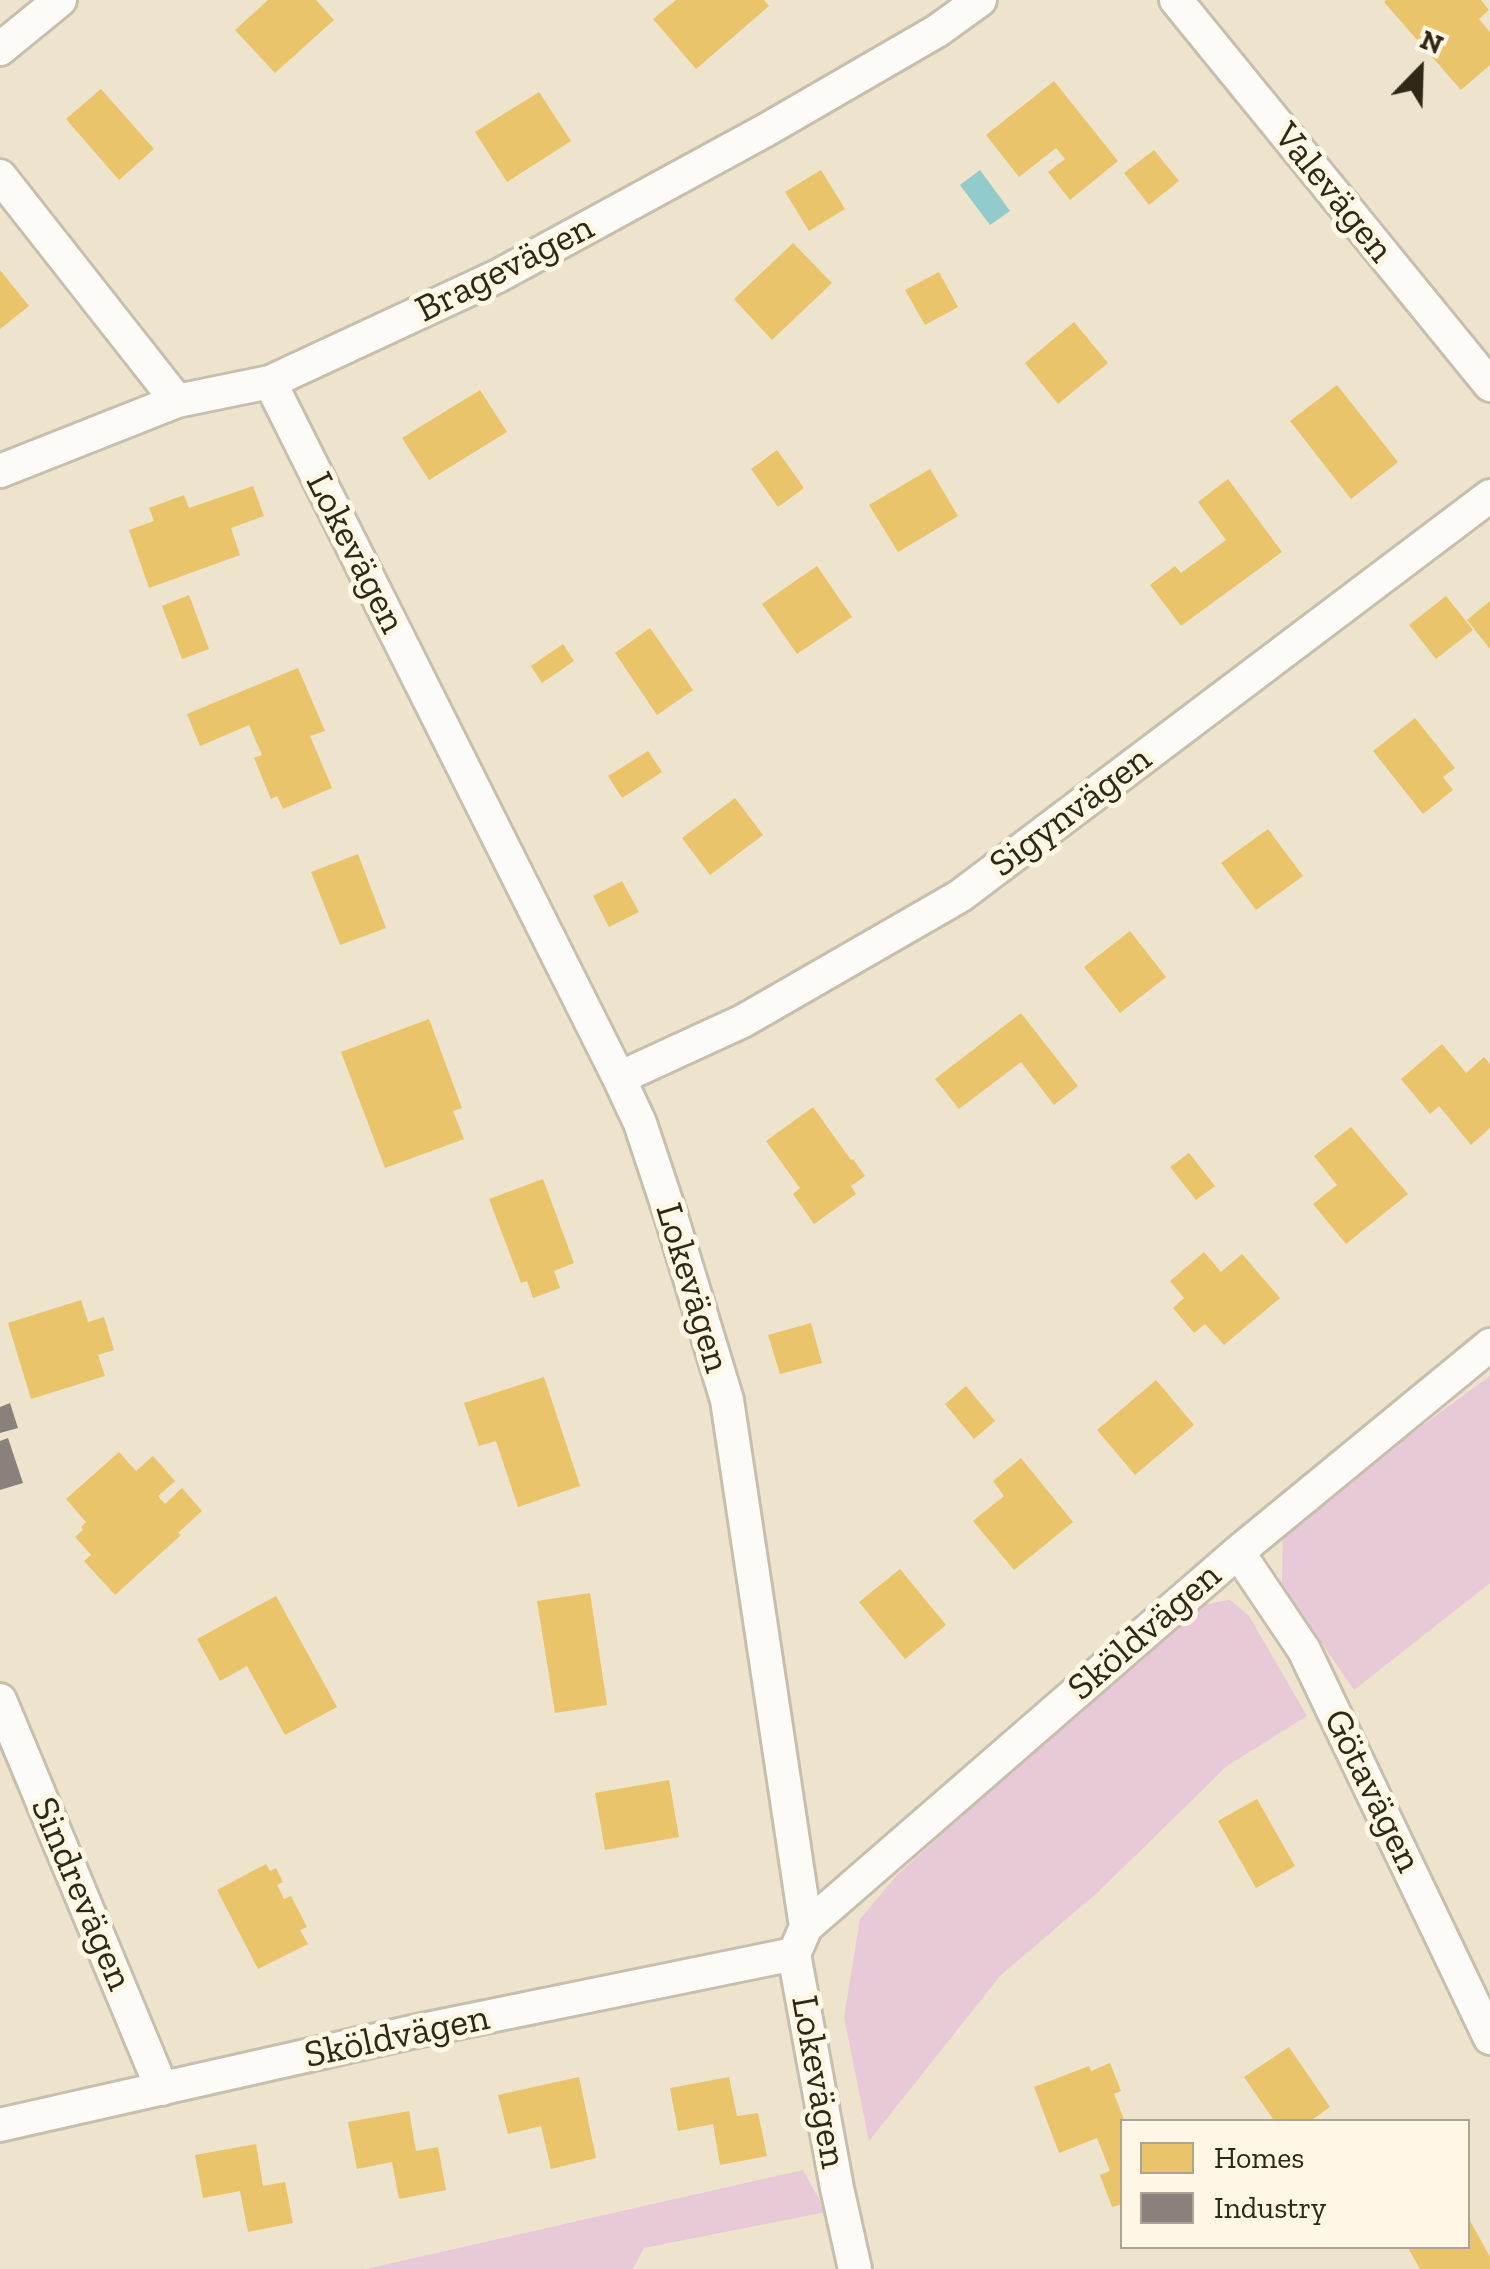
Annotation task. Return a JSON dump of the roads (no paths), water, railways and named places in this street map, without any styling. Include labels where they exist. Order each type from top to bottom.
[{"type":"street","points":[[0,49],[60,0]]},
{"type":"street","name":"Bragevägen","points":[[0,471],[177,402],[270,382],[498,276],[766,130],[937,31],[980,0]]},
{"type":"street","name":"Valevägen","points":[[1176,0],[1490,385]]},
{"type":"street","points":[[0,176],[177,402]]},
{"type":"street","name":"Lokevägen","points":[[270,382],[640,1123],[727,1400],[800,1940],[837,2188],[854,2269]]},
{"type":"street","name":"Sigynvägen","points":[[619,1078],[743,1021],[960,896],[1490,496]]},
{"type":"street","name":"Sköldvägen","points":[[0,2125],[407,2034],[800,1940],[1238,1552],[1490,1345]]},
{"type":"street","name":"Götavägen","points":[[1238,1552],[1304,1650],[1490,2038]]},
{"type":"street","name":"Sindrevägen","points":[[0,1700],[162,2088]]},
{"type":"water","points":[[980,170],[1010,211],[990,225],[960,185]]}]
